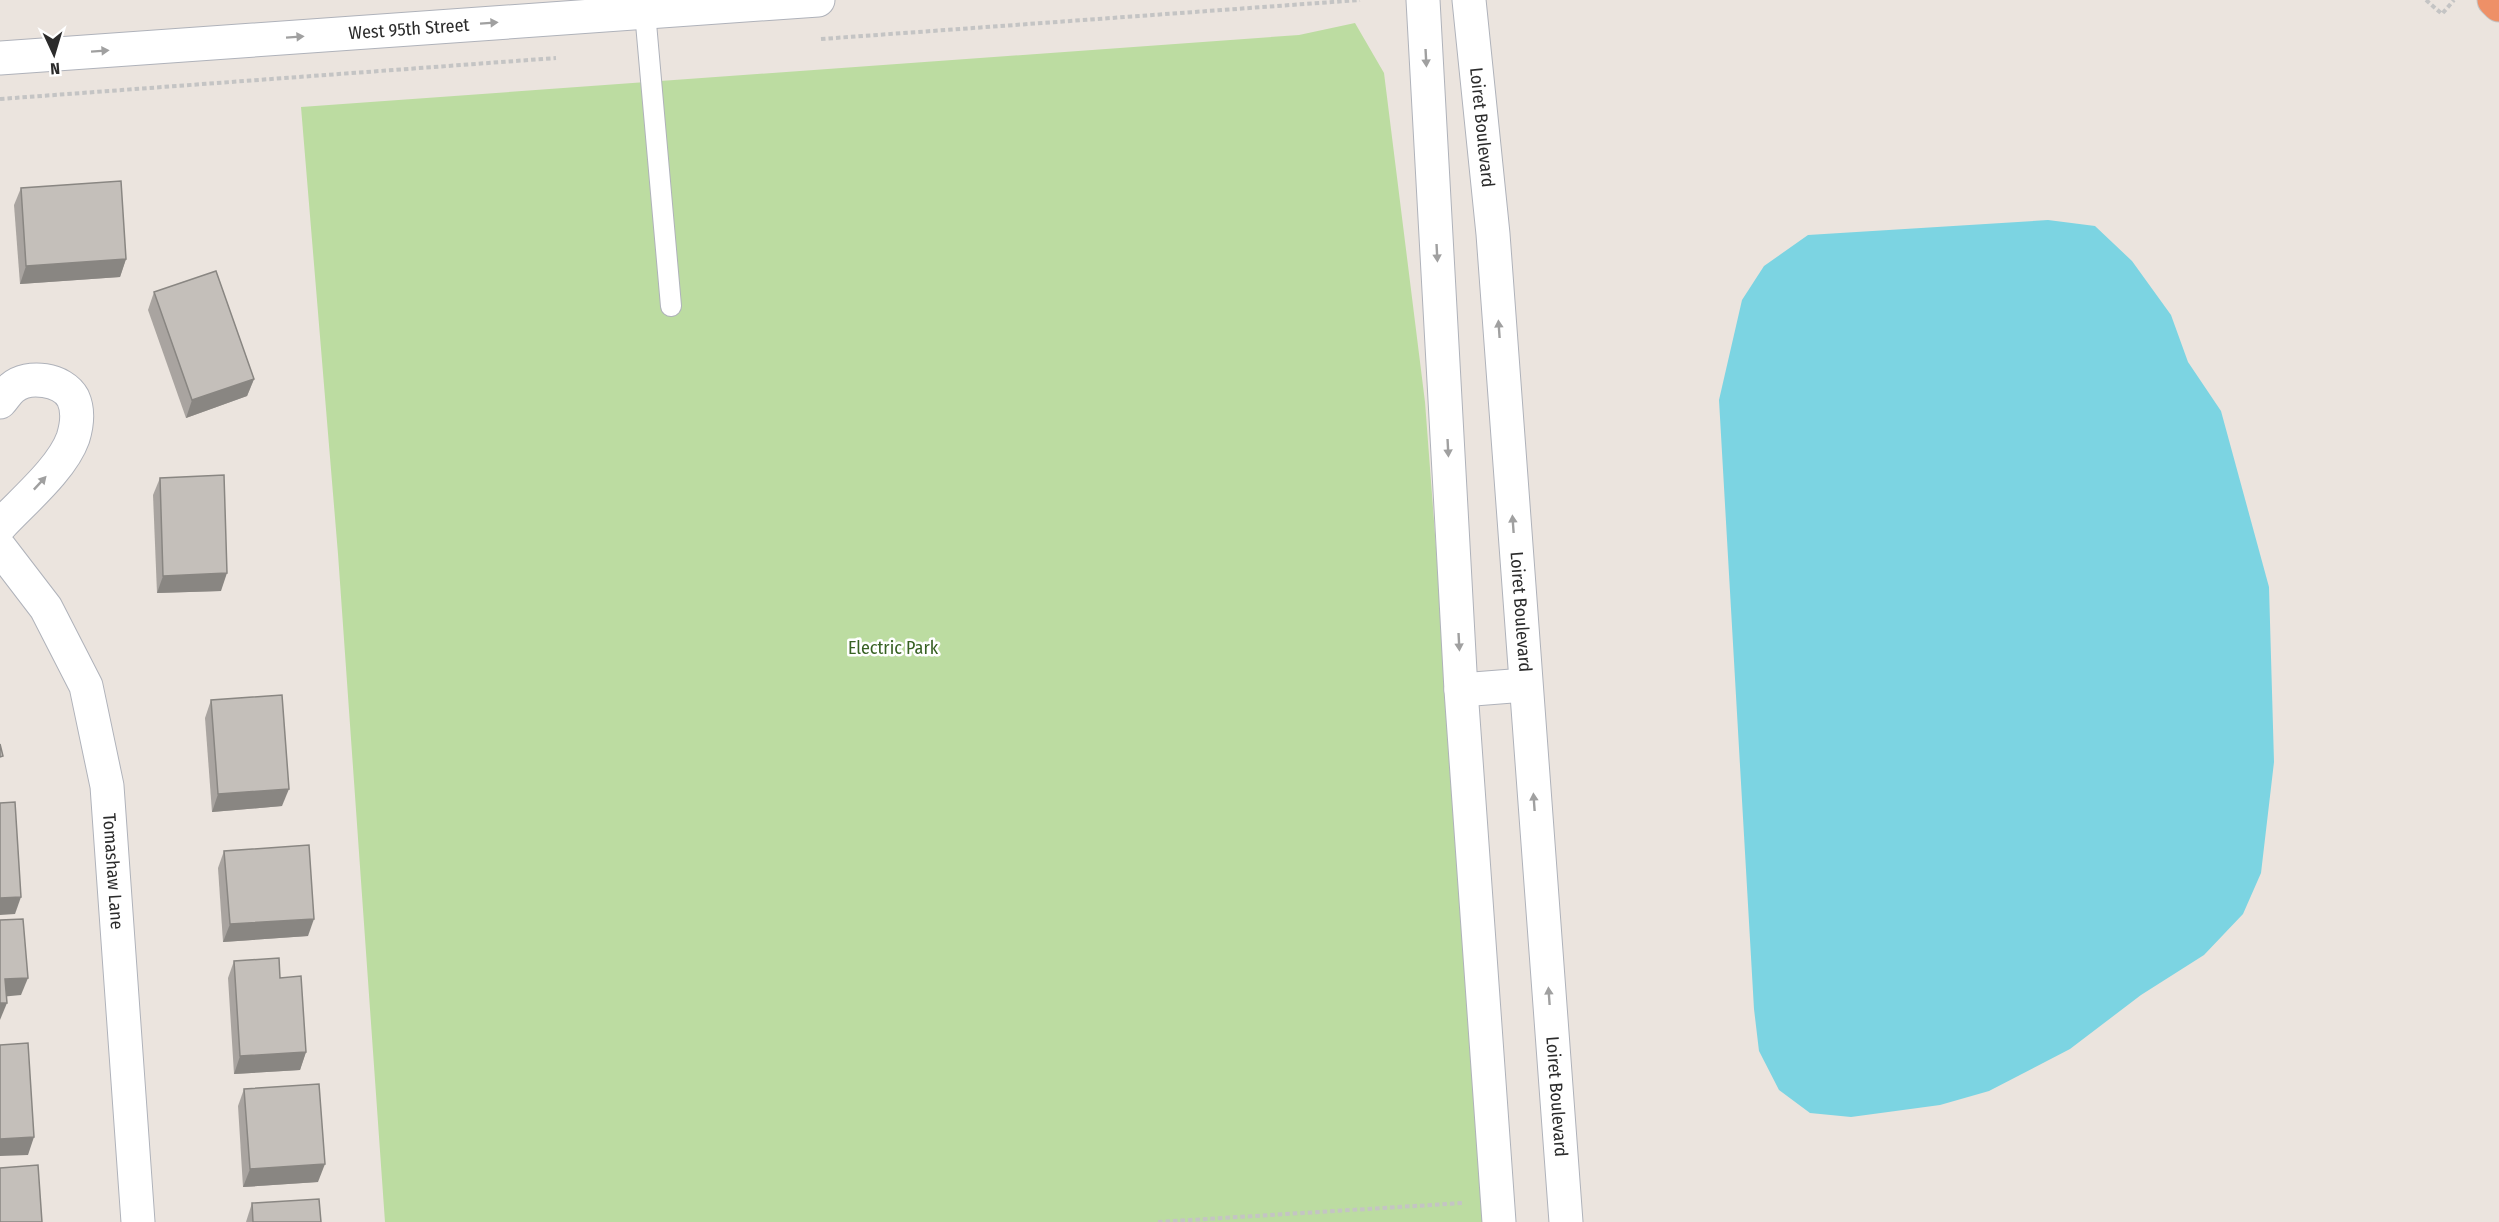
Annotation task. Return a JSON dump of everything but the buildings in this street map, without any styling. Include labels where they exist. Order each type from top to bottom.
[{"type":"highway","points":[[2494,0],[2499,5]]},
{"type":"street","name":"West 95th Street","points":[[0,58],[818,0]]},
{"type":"street","points":[[1423,0],[1461,690],[1499,1222]]},
{"type":"street","name":"Loiret Boulevard","points":[[1469,0],[1493,234],[1566,1222]]},
{"type":"street","points":[[0,402],[13,387],[32,380],[47,381],[72,396],[77,409],[77,424],[72,441],[60,461],[0,526]]},
{"type":"street","name":"Tomashaw Lane","points":[[0,548],[46,608],[86,686],[107,786],[138,1222]]},
{"type":"street","points":[[1461,690],[1525,685]]},
{"type":"lane","points":[[645,12],[671,306]]},
{"type":"path","points":[[2426,0],[2442,14],[2454,0]]},
{"type":"path","points":[[1158,1222],[1466,1202]]},
{"type":"green space","name":"Electric Park","points":[[1355,23],[1384,73],[1425,402],[1487,1222],[385,1222],[338,554],[301,107],[1299,35]]},
{"type":"water","points":[[2048,220],[2095,226],[2132,261],[2171,315],[2188,362],[2221,411],[2269,587],[2274,762],[2261,873],[2243,914],[2204,955],[2141,995],[2070,1049],[1989,1091],[1940,1105],[1851,1117],[1810,1113],[1779,1090],[1759,1051],[1754,1009],[1719,400],[1742,300],[1764,266],[1808,235]]}]
